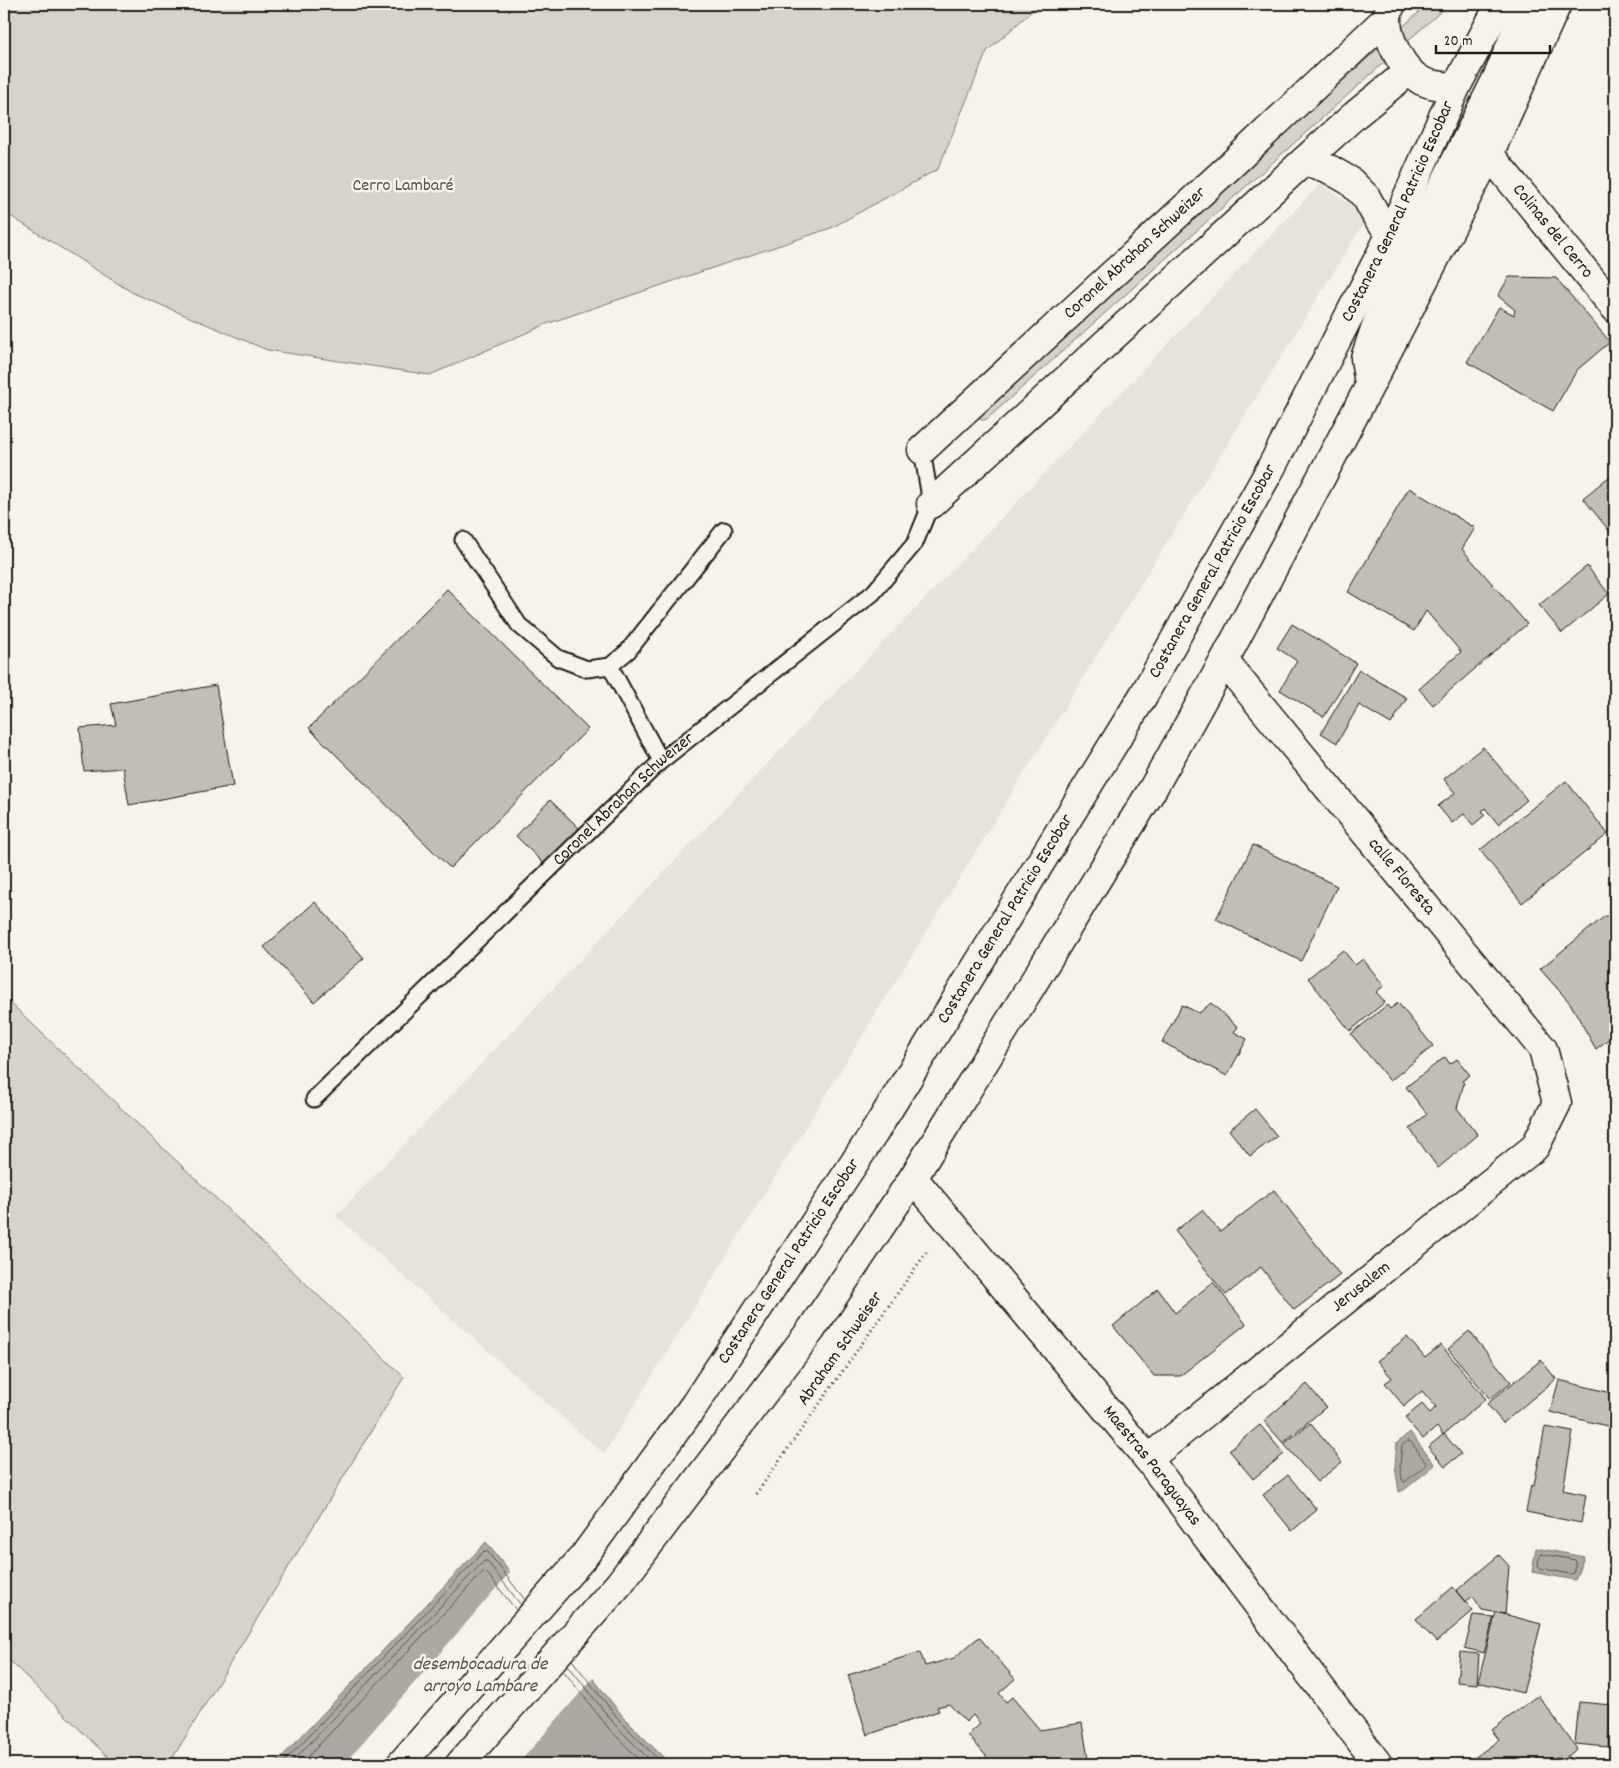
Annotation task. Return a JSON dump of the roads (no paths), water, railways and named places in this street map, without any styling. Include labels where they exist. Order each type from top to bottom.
[{"type":"main road","name":"Costanera General Patricio Escobar","points":[[402,1764],[584,1556],[695,1404],[874,1133],[1143,696],[1271,468],[1391,234],[1456,86],[1500,4]]},
{"type":"main road","points":[[1369,387],[1366,358],[1378,320],[1498,76],[1526,4]]},
{"type":"main road","points":[[1389,11],[1398,58],[1408,71],[1421,80],[1438,86],[1456,86],[1478,75],[1495,61],[1512,42],[1535,4]]},
{"type":"main road","points":[[460,1764],[618,1584],[811,1330],[912,1178],[1152,790],[1224,661],[1369,387],[1489,154],[1557,4]]},
{"type":"main road","name":"Coronel Abrahan Schweizer","points":[[922,450],[1223,173],[1389,11]]},
{"type":"main road","name":"Coronel Abrahan Schweizer","points":[[931,504],[1304,161],[1408,71]]},
{"type":"main road","name":"Colinas del Cerro","points":[[1489,154],[1615,308]]},
{"type":"main road","points":[[1304,161],[1329,169],[1350,181],[1366,197],[1377,217],[1391,234]]},
{"type":"main road","name":"calle Floresta","points":[[1224,661],[1543,1049],[1557,1103]]},
{"type":"main road","name":"Jerusalem","points":[[1148,1459],[1535,1147],[1557,1103]]},
{"type":"main road","name":"Maestras Paraguayas","points":[[912,1178],[1148,1459],[1378,1764]]},
{"type":"lane","name":"Coronel Abrahan Schweizer","points":[[314,1099],[661,761],[874,593],[915,543],[931,504],[922,450]]},
{"type":"lane","points":[[463,540],[519,625],[558,658],[587,669],[610,666],[628,651],[724,530]]},
{"type":"lane","points":[[610,666],[661,761]]},
{"type":"water","points":[[1410,1432],[1435,1465],[1399,1492],[1395,1466],[1397,1443]]},
{"type":"water","name":"desembocadura de arroyo Lambare","points":[[486,1542],[624,1718],[670,1764],[275,1764]]},
{"type":"water","points":[[1536,1548],[1584,1557],[1575,1580],[1532,1572]]},
{"type":"park label","name":"Cerro Lambaré","points":[[403,186]]}]
